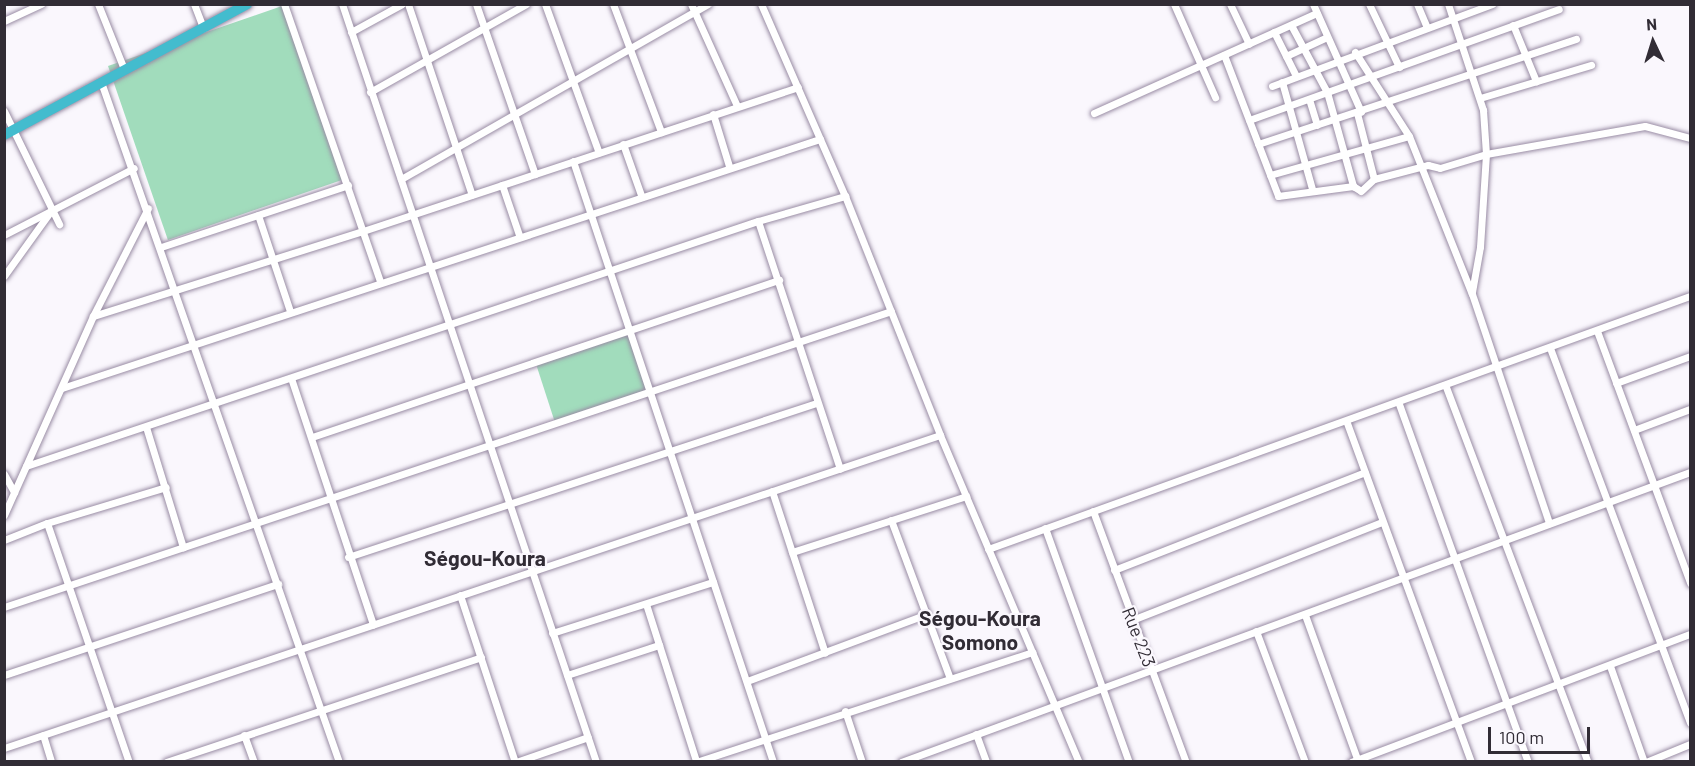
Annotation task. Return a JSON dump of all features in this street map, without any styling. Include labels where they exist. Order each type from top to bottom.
[{"type":"highway","points":[[8,133],[247,4]]},
{"type":"street","points":[[4,21],[41,4]]},
{"type":"street","points":[[98,4],[124,69]]},
{"type":"street","points":[[194,4],[202,28]]},
{"type":"street","points":[[284,4],[380,282]]},
{"type":"street","points":[[342,4],[470,383],[507,504],[596,762]]},
{"type":"street","points":[[351,32],[402,4]]},
{"type":"street","points":[[408,4],[425,61],[472,195]]},
{"type":"street","points":[[476,4],[535,174]]},
{"type":"street","points":[[370,92],[526,4]]},
{"type":"street","points":[[545,4],[599,153]]},
{"type":"street","points":[[613,4],[661,132]]},
{"type":"street","points":[[400,179],[630,49],[692,8],[708,4]]},
{"type":"street","points":[[761,4],[845,196],[940,435],[1079,762]]},
{"type":"street","points":[[1174,4],[1215,97]]},
{"type":"street","points":[[1230,4],[1249,44]]},
{"type":"street","points":[[1313,4],[1359,112],[1365,149],[1374,179]]},
{"type":"street","points":[[1369,4],[1399,67]]},
{"type":"street","points":[[1417,4],[1427,27]]},
{"type":"street","points":[[1448,4],[1464,43],[1480,98],[1486,154],[1480,247],[1472,294]]},
{"type":"street","points":[[1272,86],[1387,40],[1492,4]]},
{"type":"street","points":[[692,8],[737,106]]},
{"type":"street","points":[[1249,120],[1559,9]]},
{"type":"street","points":[[1094,113],[1317,13]]},
{"type":"street","points":[[1291,25],[1327,92],[1353,186]]},
{"type":"street","points":[[1513,26],[1536,81]]},
{"type":"street","points":[[1274,32],[1296,76]]},
{"type":"street","points":[[1286,56],[1327,37]]},
{"type":"street","points":[[1258,144],[1473,75],[1576,39]]},
{"type":"street","points":[[1355,52],[1385,104],[1409,136],[1472,294],[1549,523]]},
{"type":"street","points":[[1224,54],[1278,196],[1312,189],[1353,186],[1361,191],[1374,179],[1420,168],[1456,165],[1486,154],[1645,126],[1690,138]]},
{"type":"street","points":[[1480,98],[1591,65]]},
{"type":"street","points":[[101,82],[134,168],[339,762]]},
{"type":"street","points":[[1282,82],[1312,189]]},
{"type":"street","points":[[93,316],[413,215],[798,87]]},
{"type":"street","points":[[1309,99],[1317,125]]},
{"type":"street","points":[[4,111],[8,133],[59,224]]},
{"type":"street","points":[[713,114],[729,166]]},
{"type":"street","points":[[1270,175],[1409,136]]},
{"type":"street","points":[[62,388],[729,166],[820,139]]},
{"type":"street","points":[[623,144],[641,195]]},
{"type":"street","points":[[573,161],[773,762]]},
{"type":"street","points":[[4,235],[134,168]]},
{"type":"street","points":[[161,247],[348,185]]},
{"type":"street","points":[[502,185],[519,235]]},
{"type":"street","points":[[26,466],[758,221],[845,196]]},
{"type":"street","points":[[4,515],[10,488],[26,466],[93,316],[148,208]]},
{"type":"street","points":[[4,276],[51,209]]},
{"type":"street","points":[[258,215],[290,311]]},
{"type":"street","points":[[758,221],[779,280],[816,403],[840,469]]},
{"type":"street","points":[[312,438],[779,280]]},
{"type":"street","points":[[988,549],[1347,423],[1690,296]]},
{"type":"street","points":[[4,607],[891,311]]},
{"type":"street","points":[[1597,331],[1690,583]]},
{"type":"street","points":[[1550,348],[1690,723]]},
{"type":"street","points":[[1616,383],[1690,356]]},
{"type":"street","points":[[291,378],[348,556],[373,625]]},
{"type":"street","points":[[1446,387],[1588,762]]},
{"type":"street","points":[[348,556],[816,403]]},
{"type":"street","points":[[1399,404],[1528,762]]},
{"type":"street","points":[[1634,430],[1690,409]]},
{"type":"street","points":[[1347,423],[1471,762]]},
{"type":"street","points":[[146,427],[183,547]]},
{"type":"street","points":[[4,748],[940,435]]},
{"type":"street","points":[[901,762],[1305,615],[1690,471]]},
{"type":"street","points":[[1114,570],[1365,472]]},
{"type":"street","points":[[4,474],[10,488]]},
{"type":"street","points":[[4,540],[47,523],[166,488]]},
{"type":"street","points":[[772,491],[825,653]]},
{"type":"street","points":[[792,552],[966,496]]},
{"type":"street","name":"Rue 223","points":[[1093,511],[1186,762]]},
{"type":"street","points":[[891,520],[949,676]]},
{"type":"street","points":[[1132,620],[1383,522]]},
{"type":"street","points":[[47,523],[129,762]]},
{"type":"street","points":[[1045,528],[1129,762]]},
{"type":"street","points":[[552,633],[713,582]]},
{"type":"street","points":[[4,675],[278,584]]},
{"type":"street","points":[[460,596],[516,762],[588,737]]},
{"type":"street","points":[[646,604],[696,761],[949,676],[1032,652]]},
{"type":"street","points":[[747,681],[927,614]]},
{"type":"street","points":[[1305,615],[1354,760],[1456,720],[1610,666],[1690,634]]},
{"type":"street","points":[[1256,631],[1305,762]]},
{"type":"street","points":[[567,675],[659,645]]},
{"type":"street","points":[[166,762],[481,657]]},
{"type":"street","points":[[1610,666],[1645,762],[1690,744]]},
{"type":"street","points":[[845,711],[862,762]]},
{"type":"street","points":[[976,734],[986,762]]},
{"type":"street","points":[[43,735],[51,762]]},
{"type":"street","points":[[244,735],[254,762]]},
{"type":"street","points":[[193,753],[196,762]]},
{"type":"green space","points":[[282,6],[342,180],[168,240],[108,66]]},
{"type":"green space","points":[[628,330],[648,391],[555,421],[535,360]]},
{"type":"district","name":"Ségou-Koura","points":[[485,558]]},
{"type":"district","name":"Ségou-Koura Somono","points":[[980,630]]}]
